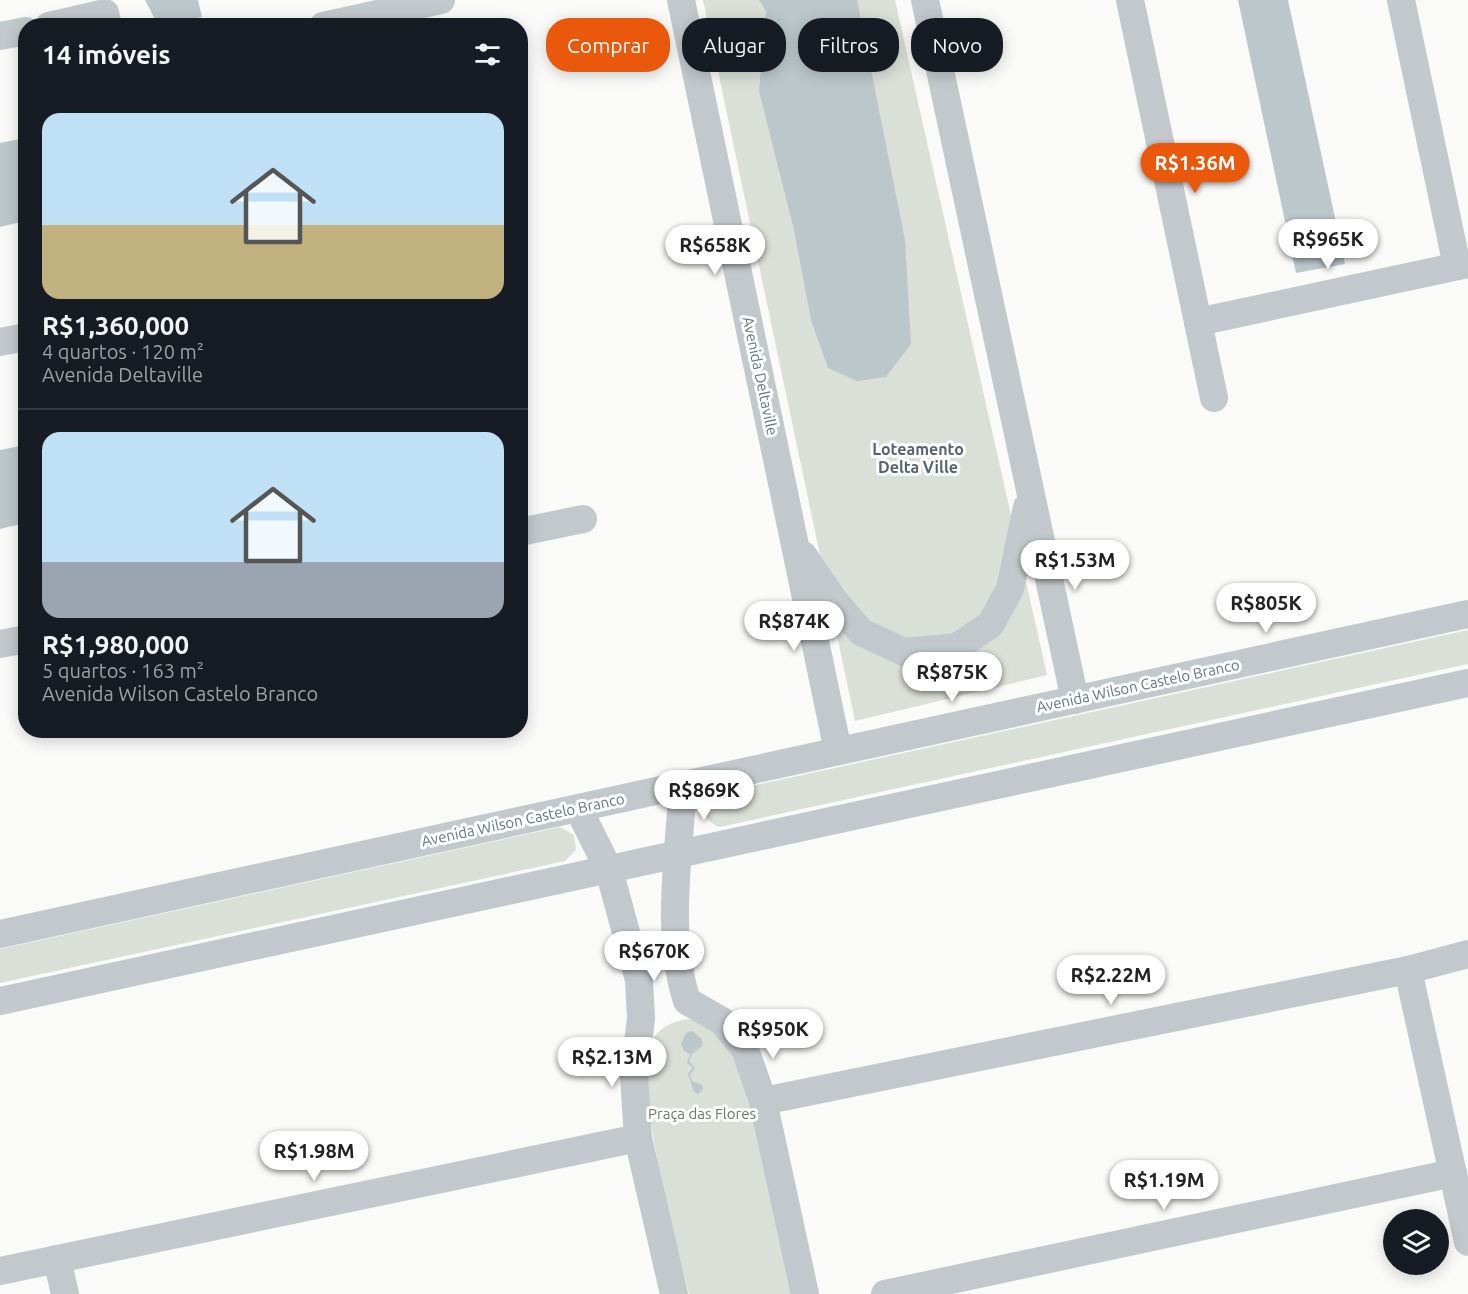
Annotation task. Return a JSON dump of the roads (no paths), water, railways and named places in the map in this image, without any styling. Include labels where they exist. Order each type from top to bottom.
[{"type":"street","points":[[368,18],[407,11],[441,0]]},
{"type":"street","name":"Avenida Deltaville","points":[[681,0],[838,751]]},
{"type":"street","points":[[925,0],[1075,700]]},
{"type":"street","points":[[1130,0],[1214,398]]},
{"type":"street","points":[[1197,322],[1462,265],[1401,0]]},
{"type":"street","points":[[83,18],[105,13],[106,18]]},
{"type":"street","points":[[0,36],[18,33]]},
{"type":"street","points":[[0,342],[18,339]]},
{"type":"street","points":[[795,543],[833,599],[861,632],[904,652],[957,647],[990,625],[1010,589],[1030,491]]},
{"type":"street","points":[[528,528],[583,519]]},
{"type":"street","name":"Avenida Wilson Castelo Branco","points":[[0,934],[1468,614]]},
{"type":"street","points":[[0,644],[18,641]]},
{"type":"street","points":[[0,1001],[1468,683]]},
{"type":"street","points":[[683,785],[675,930],[679,977],[687,1001]]},
{"type":"street","points":[[578,808],[609,870],[639,980],[642,1018],[634,1076],[638,1138],[674,1294]]},
{"type":"street","points":[[763,1101],[1408,970],[1468,954]]},
{"type":"street","points":[[1408,970],[1468,1242]]},
{"type":"street","points":[[642,1018],[662,1004],[687,1001],[722,1021],[745,1049],[763,1101],[805,1294]]},
{"type":"street","points":[[0,1271],[638,1138]]},
{"type":"street","points":[[885,1294],[1453,1173]]},
{"type":"street","points":[[57,1259],[65,1294]]},
{"type":"district","name":"Loteamento Delta Ville","points":[[918,458]]},
{"type":"park label","name":"Praça das Flores","points":[[702,1114]]}]
